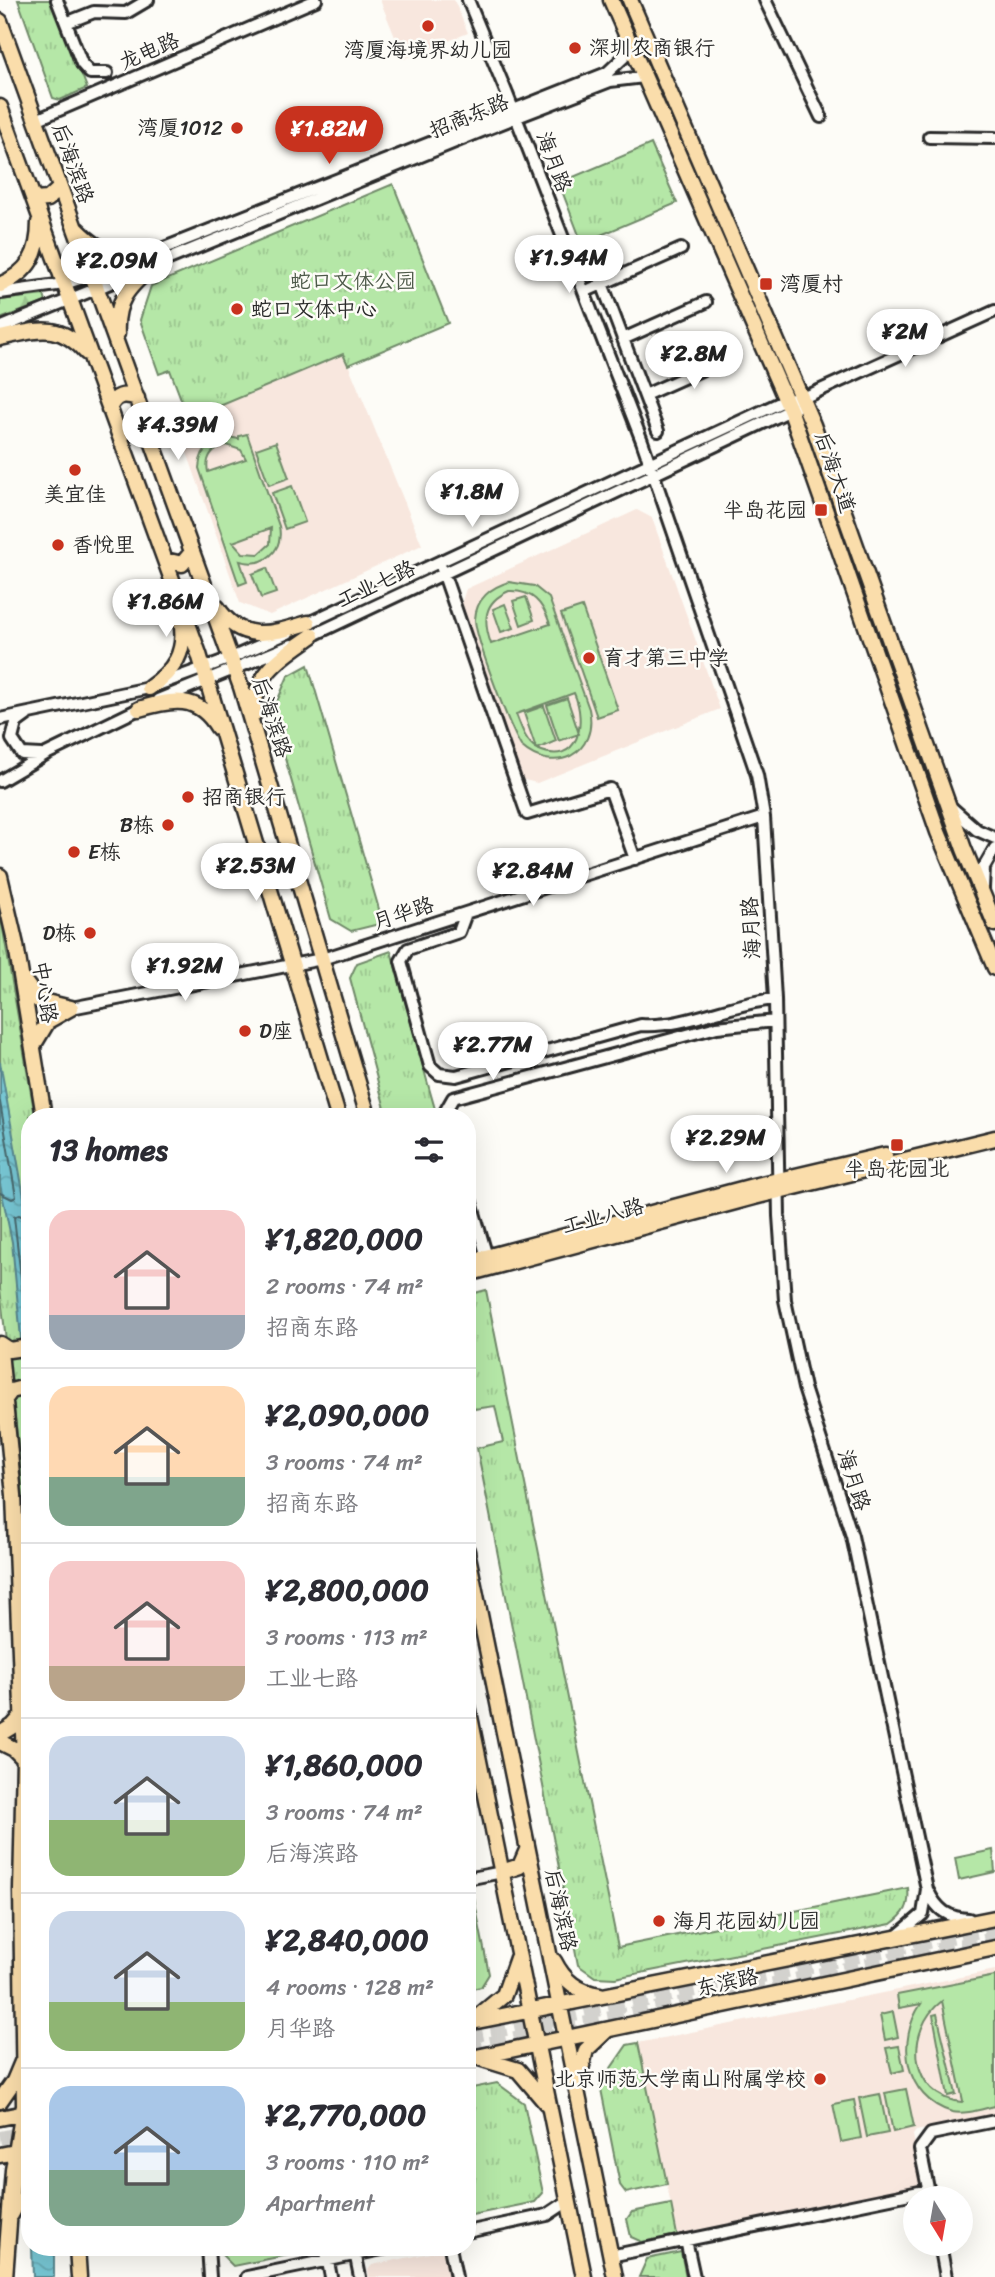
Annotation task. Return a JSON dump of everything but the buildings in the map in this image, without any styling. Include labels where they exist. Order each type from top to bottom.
[{"type":"main road","name":"后海大道","points":[[611,0],[788,406],[938,832],[995,968]]},
{"type":"main road","name":"后海大道","points":[[630,0],[803,398],[947,802],[995,924]]},
{"type":"main road","name":"后海滨路","points":[[0,21],[233,664],[366,1108]]},
{"type":"main road","points":[[0,107],[206,674],[336,1108]]},
{"type":"main road","points":[[36,207],[60,188]]},
{"type":"main road","points":[[0,285],[17,276],[34,258],[39,233],[36,207]]},
{"type":"main road","points":[[74,226],[104,251],[124,254],[156,252]]},
{"type":"main road","points":[[118,346],[120,300],[152,267]]},
{"type":"main road","points":[[0,338],[39,329],[58,331],[78,343],[90,357]]},
{"type":"main road","points":[[109,409],[114,399],[122,395],[137,398]]},
{"type":"main road","points":[[165,560],[182,564],[192,552]]},
{"type":"main road","points":[[206,591],[219,611],[242,632],[264,635],[310,630]]},
{"type":"main road","points":[[149,688],[172,671],[181,652],[183,629],[177,592]]},
{"type":"main road","points":[[257,737],[254,700],[261,679],[274,663],[310,630]]},
{"type":"main road","points":[[138,709],[173,700],[198,705],[212,719],[229,747]]},
{"type":"main road","name":"中心路","points":[[0,876],[21,974],[43,1108]]},
{"type":"main road","points":[[21,974],[38,1000],[71,1008]]},
{"type":"main road","points":[[32,1048],[48,1021],[71,1008]]},
{"type":"main road","name":"工业八路","points":[[476,1263],[995,1129]]},
{"type":"main road","name":"工业八路","points":[[476,1262],[778,1185],[995,1138]]},
{"type":"main road","points":[[4,1348],[17,1392],[9,1440],[21,1675]]},
{"type":"main road","points":[[0,1428],[9,1440]]},
{"type":"main road","name":"后海滨路","points":[[476,1595],[615,2277]]},
{"type":"main road","points":[[0,1734],[13,1727],[21,1717]]},
{"type":"main road","points":[[0,1742],[21,1756]]},
{"type":"main road","points":[[476,1746],[584,2277]]},
{"type":"main road","points":[[502,1872],[520,1866],[528,1850]]},
{"type":"main road","name":"东滨路","points":[[476,2021],[887,1942],[992,1919]]},
{"type":"main road","name":"东滨路","points":[[476,2057],[995,1948]]},
{"type":"main road","points":[[548,1949],[567,1981],[585,1992],[608,1996]]},
{"type":"main road","points":[[476,2017],[489,2010],[504,1995],[513,1976],[518,1953]]},
{"type":"main road","points":[[576,2096],[579,2067],[586,2050],[611,2027]]},
{"type":"main road","points":[[0,2101],[14,2081],[21,2059]]},
{"type":"main road","points":[[476,2059],[518,2070],[534,2086],[550,2111]]},
{"type":"main road","points":[[0,2118],[21,2114]]},
{"type":"main road","points":[[0,2155],[21,2150]]},
{"type":"main road","points":[[5,2277],[9,2220],[21,2160]]},
{"type":"main road","points":[[0,2184],[9,2220]]},
{"type":"main road","points":[[9,2220],[21,2202]]},
{"type":"main road","points":[[78,2256],[79,2277]]},
{"type":"street","points":[[57,0],[86,69],[98,74],[107,72]]},
{"type":"street","points":[[66,23],[94,12],[126,13],[148,0]]},
{"type":"street","name":"龙电路","points":[[36,120],[316,0]]},
{"type":"street","name":"海月路","points":[[468,0],[515,113],[650,463],[746,737],[764,817],[775,999],[778,1185],[785,1300],[804,1388],[852,1536],[927,1889]]},
{"type":"street","points":[[765,0],[821,117]]},
{"type":"street","name":"招商东路","points":[[0,293],[64,284],[95,283],[152,267],[613,70],[624,57],[627,37]]},
{"type":"street","name":"招商东路","points":[[0,328],[70,301],[95,283],[156,252],[515,113],[610,81],[645,77]]},
{"type":"street","points":[[929,137],[995,138]]},
{"type":"street","points":[[589,249],[659,431]]},
{"type":"street","points":[[584,292],[681,249]]},
{"type":"street","points":[[623,339],[706,302]]},
{"type":"street","name":"工业七路","points":[[0,719],[149,688],[206,674],[233,664],[444,574],[654,475],[803,398],[995,311]]},
{"type":"street","points":[[645,395],[730,357]]},
{"type":"street","name":"工业七路","points":[[310,630],[439,562],[650,463],[788,406]]},
{"type":"street","points":[[439,562],[527,814],[610,789],[635,859]]},
{"type":"street","name":"工业七路","points":[[0,781],[47,754],[206,674]]},
{"type":"street","points":[[29,714],[16,723],[12,731],[16,748],[32,757],[47,754]]},
{"type":"street","points":[[947,802],[967,824],[995,838]]},
{"type":"street","name":"月华路","points":[[71,1008],[322,959],[764,817]]},
{"type":"street","points":[[983,894],[984,867],[995,848]]},
{"type":"street","points":[[466,913],[459,932],[408,949],[401,961],[430,1066],[443,1076],[456,1076],[641,1025],[660,1027],[746,1003],[775,999]]},
{"type":"street","points":[[447,1108],[453,1098],[717,1027],[775,1021]]},
{"type":"street","points":[[476,1220],[487,1257]]},
{"type":"street","points":[[476,1877],[502,1872]]},
{"type":"street","points":[[927,1889],[933,1902],[947,1915],[958,1919],[992,1919]]},
{"type":"street","points":[[887,1942],[913,1925],[923,1914],[927,1889]]},
{"type":"street","points":[[928,2186],[920,2149],[931,2134],[995,2121]]},
{"type":"street","points":[[610,2256],[903,2199]]},
{"type":"street","points":[[476,2230],[547,2215],[568,2201]]},
{"type":"street","points":[[686,2240],[694,2277]]},
{"type":"street","points":[[209,2256],[210,2277]]},
{"type":"street","points":[[326,2256],[331,2277]]},
{"type":"street","points":[[247,2277],[339,2256]]},
{"type":"street","points":[[356,2256],[360,2277]]},
{"type":"street","points":[[452,2256],[457,2277]]},
{"type":"street","points":[[942,2256],[946,2277]]},
{"type":"shaded area","name":"湾厦海境界幼儿园","points":[[380,0],[454,0],[468,33],[404,59]]},
{"type":"shaded area","points":[[344,354],[422,545],[270,615],[240,603],[177,424]]},
{"type":"shaded area","name":"育才第三中学","points":[[637,510],[652,518],[720,709],[537,783],[520,779],[460,607],[466,589]]},
{"type":"shaded area","name":"北京师范大学南山附属学校","points":[[995,1970],[995,2115],[916,2131],[913,2135],[922,2179],[917,2186],[903,2186],[903,2189],[677,2235],[638,2043]]},
{"type":"shaded area","points":[[416,2256],[446,2256],[451,2277],[369,2277],[368,2270],[372,2265]]},
{"type":"green space","points":[[18,0],[53,0],[87,88],[60,100],[53,98]]},
{"type":"green space","points":[[651,144],[677,203],[582,243],[559,183]]},
{"type":"green space","name":"蛇口文体公园","points":[[393,184],[448,323],[348,365],[343,354],[177,424],[175,419],[187,415],[170,370],[159,374],[140,320],[151,286]]},
{"type":"green space","points":[[44,295],[46,302],[0,319],[0,300]]},
{"type":"green space","points":[[247,434],[280,535],[275,550],[264,560],[249,563],[240,561],[247,582],[239,585],[199,468],[203,453],[212,443],[224,438],[239,439],[239,436]],"holes":[[[226,445],[241,450],[246,459],[208,472],[211,454]],[[271,528],[270,544],[259,554],[243,553],[233,542]]]},
{"type":"green space","points":[[276,442],[289,478],[269,485],[256,449]]},
{"type":"green space","points":[[292,486],[305,522],[285,529],[272,493]]},
{"type":"green space","points":[[267,568],[276,593],[261,598],[252,574]]},
{"type":"green space","points":[[509,582],[534,586],[549,598],[589,709],[587,738],[581,748],[571,756],[547,759],[534,755],[521,746],[502,703],[475,619],[481,600],[502,584]],"holes":[[[509,591],[524,593],[536,599],[550,624],[491,644],[487,613],[494,601]],[[574,693],[580,717],[576,739],[571,747],[562,752],[551,753],[537,749],[556,741],[544,706],[524,713],[536,748],[526,737],[516,714]]]},
{"type":"green space","points":[[526,597],[534,620],[521,625],[513,601]]},
{"type":"green space","points":[[505,604],[514,628],[501,632],[493,609]]},
{"type":"green space","points":[[582,607],[618,710],[597,717],[561,614]]},
{"type":"green space","points":[[308,665],[383,923],[351,931],[331,919],[272,713],[288,676]]},
{"type":"green space","points":[[567,698],[579,734],[559,741],[547,705]]},
{"type":"green space","points":[[0,912],[34,1108],[21,1108],[21,1468],[0,1289]]},
{"type":"green space","points":[[391,951],[435,1108],[385,1108],[350,978],[357,963]]},
{"type":"green space","points":[[486,1290],[618,1947],[908,1888],[906,1909],[891,1924],[615,1978],[595,1977],[578,1965],[477,1448],[503,1442],[495,1406],[476,1409],[476,1293]]},
{"type":"green space","points":[[993,1850],[995,1872],[959,1880],[955,1858]]},
{"type":"green space","points":[[476,1908],[489,1974],[481,1987],[476,1988]]},
{"type":"green space","points":[[995,1976],[995,2106],[957,2113],[936,2105],[923,2094],[909,2066],[907,2050],[913,2018],[921,2004],[899,2008],[897,1995]],"holes":[[[942,2001],[963,2101],[944,2097],[931,2088],[922,2075],[918,2060],[922,2028],[930,2013]]]},
{"type":"green space","points":[[893,2012],[898,2037],[885,2040],[880,2015]]},
{"type":"green space","points":[[937,2014],[956,2094],[948,2096],[933,2015]]},
{"type":"green space","points":[[638,2043],[667,2184],[626,2193],[620,2185],[600,2084],[627,2045]]},
{"type":"green space","points":[[899,2046],[904,2070],[892,2073],[886,2048]]},
{"type":"green space","points":[[497,2083],[524,2103],[543,2193],[535,2202],[476,2214],[476,2087]]},
{"type":"green space","points":[[906,2089],[914,2127],[893,2132],[885,2093]]},
{"type":"green space","points":[[880,2094],[888,2133],[867,2137],[859,2098]]},
{"type":"green space","points":[[854,2100],[861,2138],[841,2142],[833,2104]]},
{"type":"green space","points":[[671,2204],[677,2235],[642,2242],[631,2237],[627,2219],[632,2212]]},
{"type":"green space","points":[[681,2252],[686,2277],[639,2277],[647,2259]]},
{"type":"green space","points":[[223,2256],[283,2256],[233,2266]]},
{"type":"water","points":[[0,1062],[21,1180],[21,1338],[12,1242],[0,1184]]},
{"type":"water","points":[[32,2256],[54,2256],[54,2277],[33,2277]]},
{"type":"tunnel","points":[[476,2034],[995,1927]]},
{"type":"tunnel","points":[[476,2047],[995,1939]]},
{"type":"tunnel","points":[[0,2139],[21,2135]]},
{"type":"place","name":"湾厦海境界幼儿园","points":[[428,26]]},
{"type":"place","name":"深圳农商银行","points":[[575,48]]},
{"type":"place","name":"湾厦1012","points":[[237,128]]},
{"type":"place","name":"湾厦村","points":[[766,284]]},
{"type":"place","name":"蛇口文体中心","points":[[237,309]]},
{"type":"place","name":"美宜佳","points":[[75,470]]},
{"type":"place","name":"半岛花园","points":[[821,510]]},
{"type":"place","name":"香悦里","points":[[58,545]]},
{"type":"place","name":"育才第三中学","points":[[589,658]]},
{"type":"place","name":"招商银行","points":[[188,797]]},
{"type":"place","name":"B栋","points":[[168,825]]},
{"type":"place","name":"E栋","points":[[74,852]]},
{"type":"place","name":"D栋","points":[[90,933]]},
{"type":"place","name":"D座","points":[[245,1031]]},
{"type":"place","name":"半岛花园北","points":[[897,1145]]},
{"type":"place","name":"海月花园幼儿园","points":[[659,1921]]},
{"type":"place","name":"北京师范大学南山附属学校","points":[[820,2079]]}]
